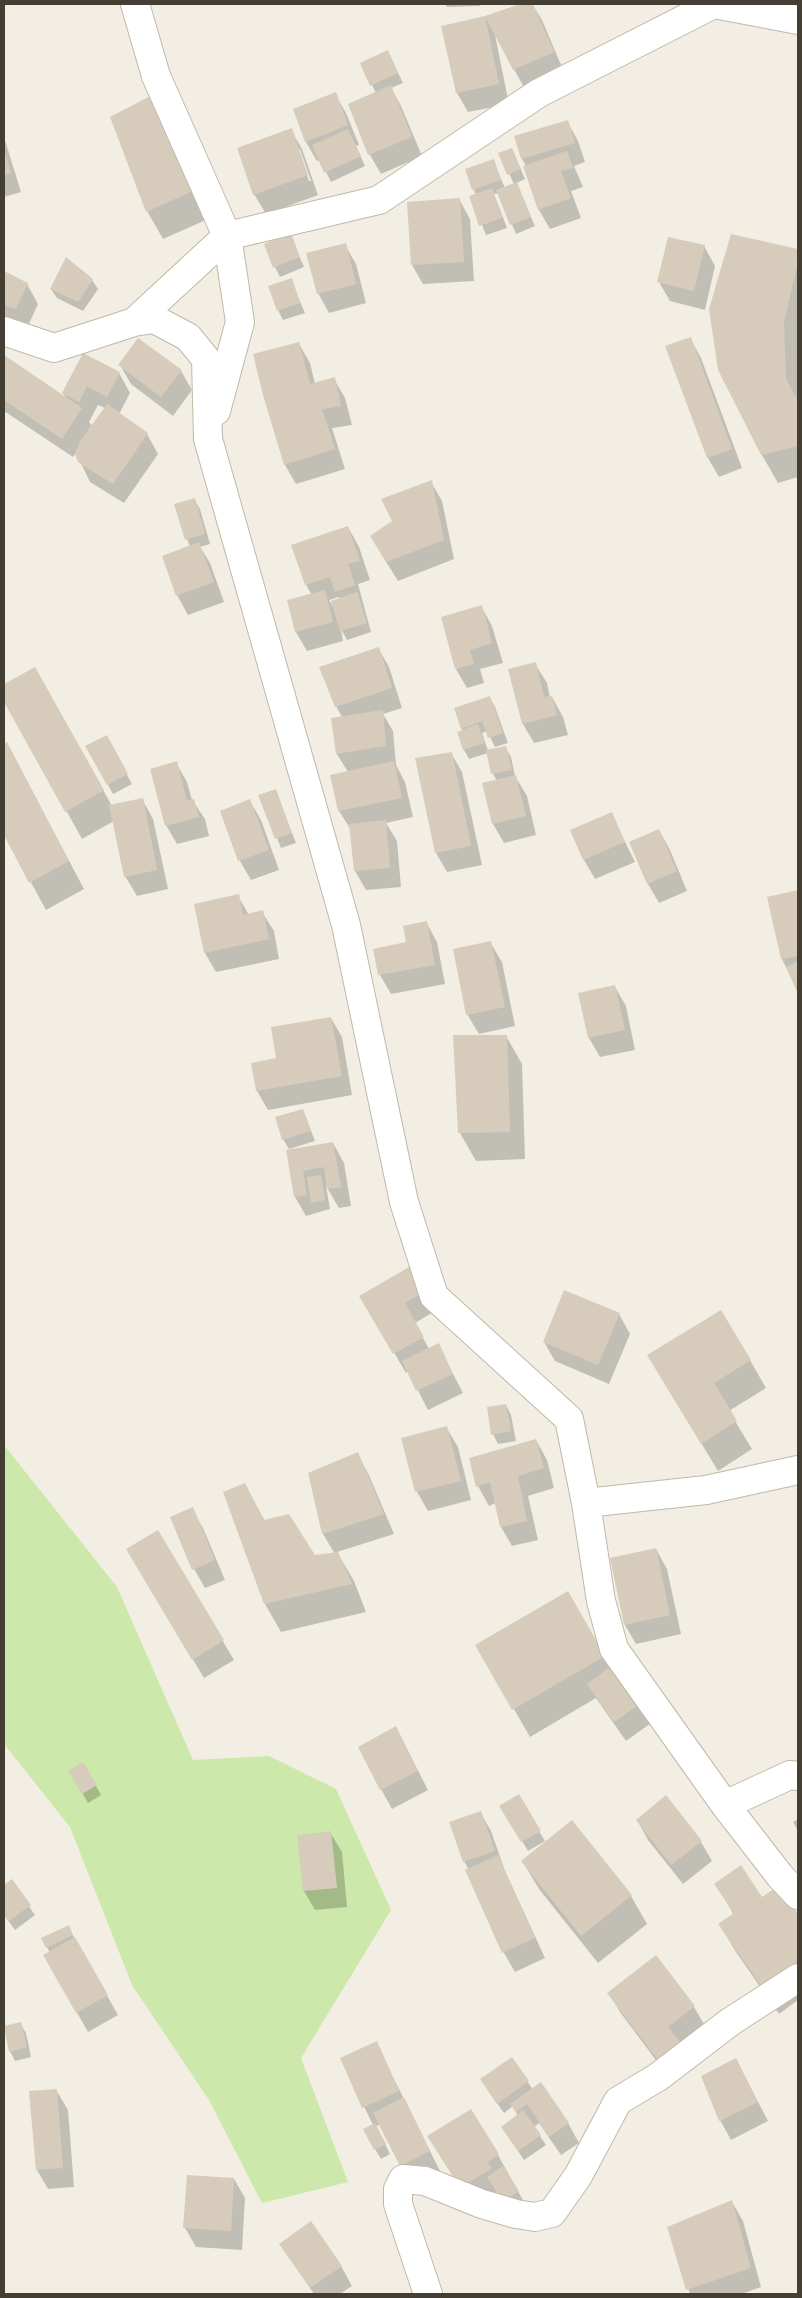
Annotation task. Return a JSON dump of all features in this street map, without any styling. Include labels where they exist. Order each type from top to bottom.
[{"type":"street","points":[[135,4],[156,76],[227,236],[240,322],[208,439]]},
{"type":"street","points":[[134,322],[227,236],[379,200],[539,93],[714,4],[798,20]]},
{"type":"street","points":[[4,331],[54,348],[134,322],[154,319],[188,337],[206,359],[208,439],[346,926],[404,1202],[434,1296],[569,1419],[586,1503],[602,1601],[614,1649],[725,1804],[780,1876],[798,1895]]},
{"type":"street","points":[[586,1503],[706,1490],[798,1470]]},
{"type":"street","points":[[725,1804],[790,1775],[798,1776]]},
{"type":"street","points":[[428,2294],[398,2204],[398,2189],[403,2179],[425,2181],[482,2204],[516,2214],[535,2217],[552,2213],[578,2176],[618,2101],[658,2078],[730,2022],[798,1978]]},
{"type":"green space","points":[[4,1445],[117,1587],[193,1760],[269,1756],[336,1789],[391,1910],[301,2058],[348,2182],[262,2203],[209,2100],[132,1985],[70,1827],[4,1744]]},
{"type":"building","points":[[520,4],[533,4],[554,52],[513,70],[485,16]]},
{"type":"building","points":[[485,16],[499,84],[456,93],[441,26]]},
{"type":"building","points":[[388,50],[398,73],[370,86],[360,63]]},
{"type":"building","points":[[391,85],[412,137],[368,155],[348,104]]},
{"type":"building","points":[[336,92],[348,125],[305,142],[293,109]]},
{"type":"building","points":[[154,94],[193,191],[146,212],[110,117]]},
{"type":"building","points":[[568,120],[575,143],[521,159],[514,136]]},
{"type":"building","points":[[292,128],[308,175],[253,195],[237,148]]},
{"type":"building","points":[[348,129],[361,156],[324,173],[312,145]]},
{"type":"building","points":[[512,148],[521,169],[507,175],[498,153]]},
{"type":"building","points":[[4,150],[11,173],[4,175]]},
{"type":"building","points":[[567,151],[573,168],[561,171],[571,198],[538,210],[523,166]]},
{"type":"building","points":[[494,159],[501,180],[472,190],[465,169]]},
{"type":"building","points":[[517,182],[531,217],[510,225],[496,190]]},
{"type":"building","points":[[492,188],[502,218],[479,226],[469,196]]},
{"type":"building","points":[[460,198],[464,262],[411,265],[407,202]]},
{"type":"building","points":[[291,233],[300,257],[273,268],[264,244]]},
{"type":"building","points":[[731,234],[798,249],[798,262],[784,322],[786,379],[798,401],[798,446],[761,455],[718,370],[709,309]]},
{"type":"building","points":[[668,237],[705,245],[694,291],[657,282]]},
{"type":"building","points":[[346,243],[356,284],[317,294],[306,253]]},
{"type":"building","points":[[66,257],[93,279],[78,302],[50,289]]},
{"type":"building","points":[[4,271],[28,283],[16,309],[4,305]]},
{"type":"building","points":[[292,278],[300,303],[277,311],[268,286]]},
{"type":"building","points":[[691,337],[732,449],[707,458],[665,346]]},
{"type":"building","points":[[138,338],[182,370],[161,397],[118,365]]},
{"type":"building","points":[[299,342],[310,384],[335,377],[341,406],[322,409],[335,449],[284,465],[253,354]]},
{"type":"building","points":[[83,353],[120,372],[107,397],[87,386],[79,402],[62,393]]},
{"type":"building","points":[[4,355],[82,408],[62,439],[4,400]]},
{"type":"building","points":[[107,404],[148,433],[113,484],[78,462],[75,453],[80,441]]},
{"type":"building","points":[[432,480],[444,540],[386,562],[370,536],[392,521],[381,499]]},
{"type":"building","points":[[195,498],[205,534],[185,540],[174,504]]},
{"type":"building","points":[[348,526],[360,561],[348,564],[355,585],[335,592],[330,577],[305,585],[291,545]]},
{"type":"building","points":[[199,542],[214,582],[176,596],[162,556]]},
{"type":"building","points":[[325,590],[333,622],[295,632],[287,600]]},
{"type":"building","points":[[357,592],[367,623],[340,631],[331,601]]},
{"type":"building","points":[[482,605],[492,643],[470,650],[474,664],[455,669],[441,617]]},
{"type":"building","points":[[379,647],[392,688],[335,707],[319,667]]},
{"type":"building","points":[[536,662],[544,697],[552,696],[557,715],[522,724],[508,669]]},
{"type":"building","points":[[35,667],[104,790],[65,812],[4,702],[4,684]]},
{"type":"building","points":[[490,696],[503,733],[488,738],[482,721],[461,729],[454,708]]},
{"type":"building","points":[[383,710],[386,746],[336,754],[331,718]]},
{"type":"building","points":[[478,724],[484,743],[463,750],[457,732]]},
{"type":"building","points":[[107,735],[128,774],[107,785],[85,746]]},
{"type":"building","points":[[7,742],[69,861],[29,883],[4,835],[4,744]]},
{"type":"building","points":[[506,746],[512,770],[491,774],[486,750]]},
{"type":"building","points":[[452,752],[471,846],[435,853],[415,758]]},
{"type":"building","points":[[177,761],[187,801],[194,799],[199,817],[165,826],[150,769]]},
{"type":"building","points":[[394,761],[402,798],[338,811],[330,775]]},
{"type":"building","points":[[516,775],[526,816],[492,824],[482,783]]},
{"type":"building","points":[[276,789],[292,833],[275,839],[258,795]]},
{"type":"building","points":[[143,798],[157,870],[124,877],[109,805]]},
{"type":"building","points":[[250,799],[269,850],[238,861],[220,811]]},
{"type":"building","points":[[612,812],[625,842],[583,860],[570,830]]},
{"type":"building","points":[[386,820],[390,868],[354,871],[349,824]]},
{"type":"building","points":[[659,829],[677,871],[647,884],[629,842]]},
{"type":"building","points":[[798,890],[798,956],[781,959],[767,897]]},
{"type":"building","points":[[239,894],[243,915],[263,910],[269,939],[204,953],[194,904]]},
{"type":"building","points":[[427,921],[435,965],[378,975],[373,949],[406,942],[403,926]]},
{"type":"building","points":[[491,941],[505,1007],[466,1015],[453,949]]},
{"type":"building","points":[[798,961],[798,994],[786,967]]},
{"type":"building","points":[[615,985],[625,1030],[588,1038],[578,993]]},
{"type":"building","points":[[331,1017],[342,1076],[256,1091],[251,1063],[276,1058],[271,1027]]},
{"type":"building","points":[[453,1035],[507,1035],[510,1132],[458,1133]]},
{"type":"building","points":[[303,1109],[311,1131],[282,1140],[275,1117]]},
{"type":"building","points":[[333,1142],[341,1187],[327,1189],[324,1167],[303,1171],[307,1195],[294,1197],[286,1150]]},
{"type":"building","points":[[321,1175],[325,1200],[311,1203],[307,1177]]},
{"type":"building","points":[[416,1263],[430,1288],[405,1303],[424,1337],[393,1354],[359,1296]]},
{"type":"building","points":[[564,1290],[620,1313],[598,1365],[543,1342]]},
{"type":"building","points":[[721,1310],[751,1360],[714,1383],[737,1421],[701,1444],[647,1355]]},
{"type":"building","points":[[439,1343],[453,1374],[416,1391],[402,1361]]},
{"type":"building","points":[[506,1404],[511,1431],[491,1435],[487,1407]]},
{"type":"building","points":[[447,1426],[461,1481],[415,1492],[401,1438]]},
{"type":"building","points":[[536,1439],[544,1468],[518,1476],[527,1521],[500,1527],[490,1482],[476,1487],[469,1458]]},
{"type":"building","points":[[358,1452],[384,1514],[322,1534],[308,1473]]},
{"type":"building","points":[[245,1483],[264,1520],[289,1514],[315,1555],[338,1552],[352,1584],[264,1604],[223,1492]]},
{"type":"building","points":[[193,1507],[215,1560],[192,1570],[170,1517]]},
{"type":"building","points":[[158,1530],[224,1640],[192,1660],[126,1549]]},
{"type":"building","points":[[656,1548],[670,1615],[624,1625],[610,1558]]},
{"type":"building","points":[[568,1591],[605,1656],[512,1710],[475,1645]]},
{"type":"building","points":[[617,1662],[644,1701],[614,1722],[587,1684]]},
{"type":"building","points":[[396,1726],[418,1771],[380,1790],[358,1747]]},
{"type":"building","points":[[83,1762],[97,1785],[82,1794],[68,1771]]},
{"type":"building","points":[[519,1794],[541,1831],[521,1842],[499,1806]]},
{"type":"building","points":[[666,1795],[702,1841],[671,1865],[636,1820]]},
{"type":"building","points":[[481,1811],[495,1851],[463,1862],[449,1822]]},
{"type":"building","points":[[572,1820],[632,1895],[581,1936],[521,1861]]},
{"type":"building","points":[[331,1831],[337,1888],[303,1891],[297,1835]]},
{"type":"building","points":[[498,1855],[535,1938],[502,1953],[465,1870]]},
{"type":"building","points":[[741,1865],[762,1897],[778,1886],[798,1914],[798,1961],[762,1987],[718,1924],[734,1913],[714,1884]]},
{"type":"building","points":[[12,1879],[31,1905],[9,1921],[4,1914],[4,1885]]},
{"type":"building","points":[[69,1925],[73,1935],[46,1948],[41,1938]]},
{"type":"building","points":[[75,1937],[108,1995],[76,2013],[43,1955]]},
{"type":"building","points":[[656,1955],[695,2006],[668,2027],[681,2043],[658,2060],[607,1993]]},
{"type":"building","points":[[21,2022],[27,2047],[9,2052],[4,2026]]},
{"type":"building","points":[[377,2041],[399,2091],[362,2108],[340,2058]]},
{"type":"building","points":[[512,2057],[529,2081],[497,2104],[480,2079]]},
{"type":"building","points":[[736,2058],[758,2102],[719,2121],[701,2076]]},
{"type":"building","points":[[541,2082],[569,2123],[549,2137],[527,2104],[516,2112],[510,2104]]},
{"type":"building","points":[[57,2089],[63,2168],[36,2170],[29,2091]]},
{"type":"building","points":[[404,2097],[430,2151],[400,2166],[373,2113]]},
{"type":"building","points":[[471,2109],[499,2154],[488,2162],[492,2168],[461,2188],[427,2136]]},
{"type":"building","points":[[523,2110],[541,2135],[518,2151],[501,2127]]},
{"type":"building","points":[[375,2123],[386,2144],[374,2150],[363,2129]]},
{"type":"building","points":[[503,2166],[519,2191],[503,2202],[487,2177]]},
{"type":"building","points":[[187,2175],[234,2178],[231,2231],[183,2228]]},
{"type":"building","points":[[732,2200],[751,2268],[686,2290],[667,2227]]},
{"type":"building","points":[[311,2221],[342,2266],[310,2288],[279,2244]]}]
